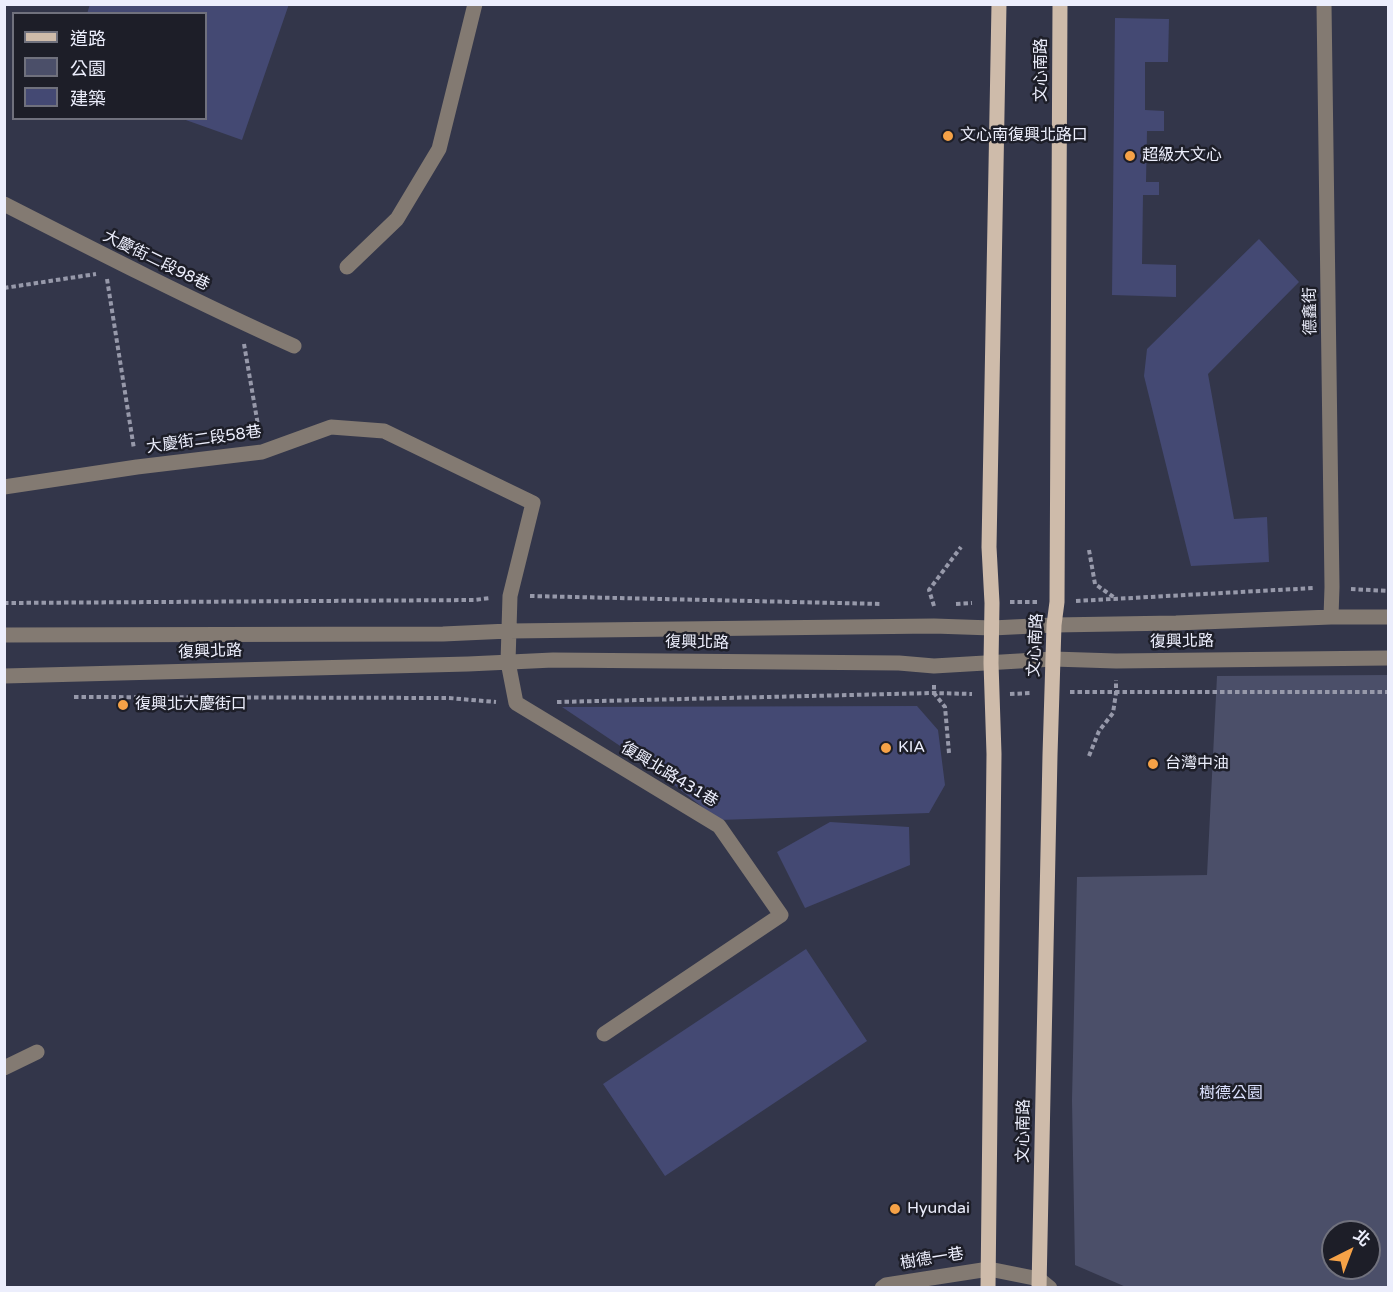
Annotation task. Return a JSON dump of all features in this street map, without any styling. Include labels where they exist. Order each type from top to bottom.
[{"type":"main road","name":"文心南路","points":[[988,1287],[994,754],[989,547],[999,4]]},
{"type":"main road","name":"文心南路","points":[[1043,1285],[1052,692],[1057,602],[1060,4]]},
{"type":"street","points":[[347,267],[397,219],[439,149],[475,4]]},
{"type":"street","name":"德鑫街","points":[[1324,4],[1331,617]]},
{"type":"street","name":"大慶街二段98巷","points":[[4,204],[124,266],[294,346]]},
{"type":"street","name":"大慶街二段58巷","points":[[4,487],[262,452],[332,427],[384,431],[534,503],[510,596]]},
{"type":"street","points":[[510,596],[508,662],[516,703]]},
{"type":"street","name":"復興北路","points":[[4,635],[443,634],[508,631],[934,626],[992,628],[1176,624],[1331,617],[1389,618]]},
{"type":"street","name":"復興北路","points":[[4,676],[553,660],[899,663],[934,666],[1053,659],[1116,661],[1389,658]]},
{"type":"street","name":"復興北路431巷","points":[[516,703],[719,826],[781,915],[604,1034]]},
{"type":"street","points":[[4,1068],[37,1052]]},
{"type":"street","points":[[989,1269],[1043,1285]]},
{"type":"street","name":"樹德一巷","points":[[882,1287],[989,1269]]},
{"type":"path","points":[[4,288],[106,272],[137,468]]},
{"type":"path","points":[[241,322],[262,452]]},
{"type":"path","points":[[922,605],[934,605],[929,590],[961,547]]},
{"type":"path","points":[[1089,550],[1095,584],[1115,598]]},
{"type":"path","points":[[945,604],[1057,602],[1332,587],[1389,591]]},
{"type":"path","points":[[4,603],[474,600],[510,596],[887,604]]},
{"type":"path","points":[[557,702],[934,693],[1389,692]]},
{"type":"path","points":[[934,693],[945,707],[949,753]]},
{"type":"path","points":[[1089,756],[1099,732],[1113,713],[1116,693]]},
{"type":"path","points":[[63,697],[449,698],[516,703]]},
{"type":"green space","name":"樹德公園","points":[[1388,675],[1388,1287],[1126,1287],[1075,1265],[1072,1100],[1077,877],[1207,875],[1217,676]]},
{"type":"building","points":[[90,4],[289,4],[242,140],[186,120],[207,120],[207,12],[88,12]]},
{"type":"building","name":"超級大文心","points":[[1115,18],[1169,19],[1168,62],[1145,62],[1145,110],[1164,111],[1164,131],[1147,131],[1146,182],[1159,182],[1159,195],[1143,195],[1142,264],[1176,265],[1176,297],[1112,295]]},
{"type":"building","points":[[1259,239],[1299,282],[1208,374],[1234,519],[1267,517],[1269,562],[1191,566],[1144,376],[1147,349]]},
{"type":"building","points":[[917,706],[938,730],[945,785],[929,813],[719,820],[647,764],[562,707]]},
{"type":"building","points":[[830,822],[909,827],[910,865],[805,908],[777,852]]},
{"type":"building","points":[[806,949],[867,1041],[665,1176],[603,1084]]},
{"type":"place","name":"文心南復興北路口","points":[[948,136]]},
{"type":"place","name":"超級大文心","points":[[1130,156]]},
{"type":"place","name":"復興北大慶街口","points":[[123,705]]},
{"type":"place","name":"KIA","points":[[886,748]]},
{"type":"place","name":"台灣中油","points":[[1153,764]]},
{"type":"place","name":"Hyundai","points":[[895,1209]]}]
